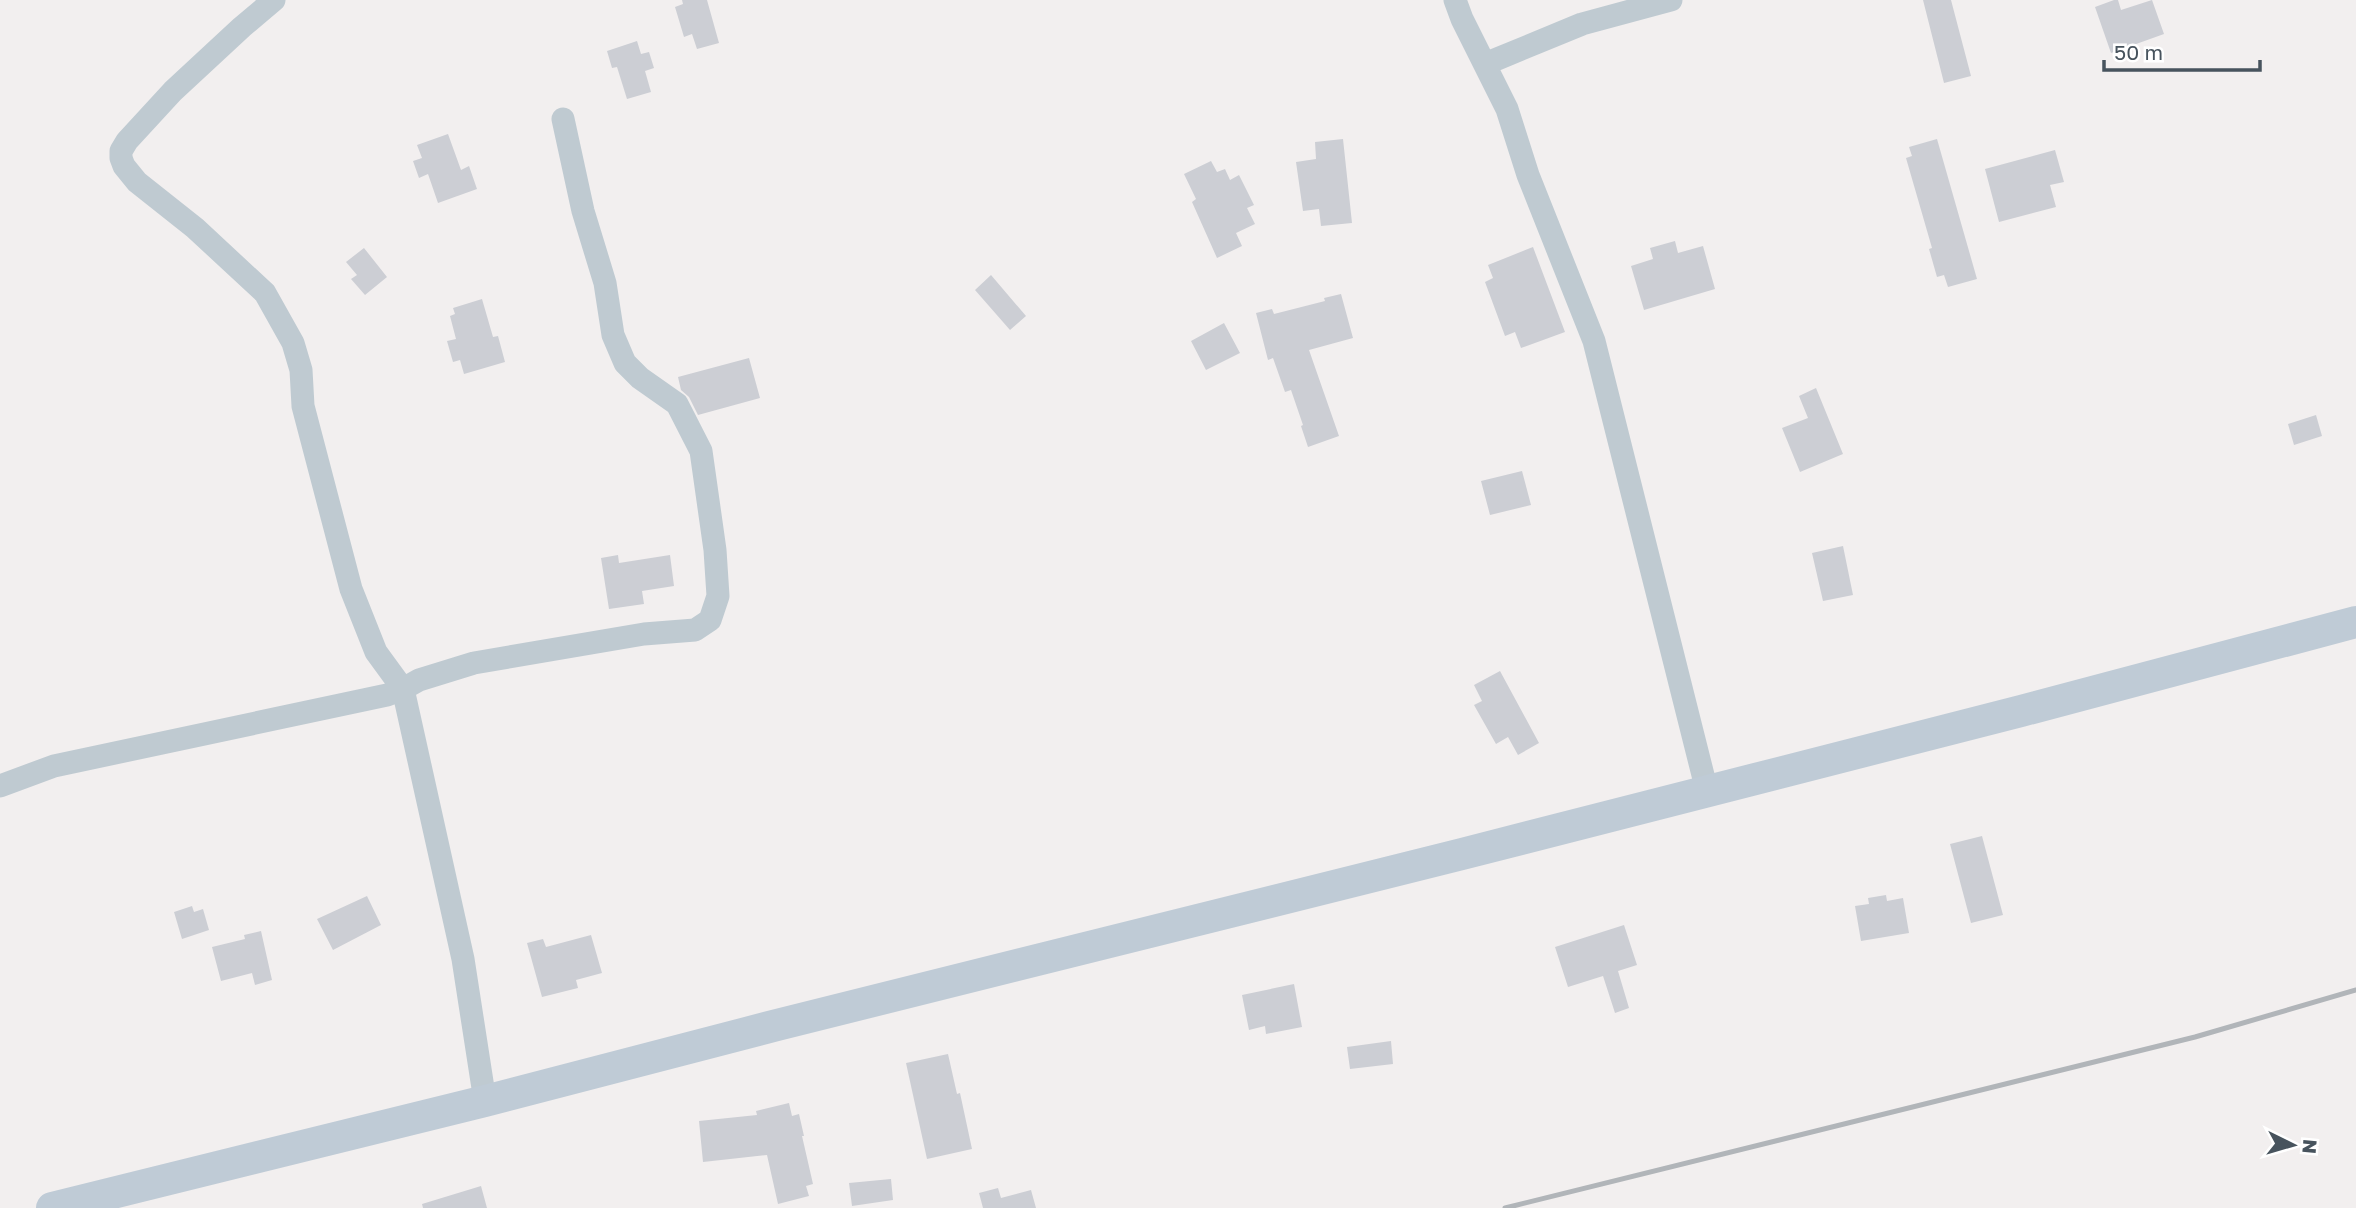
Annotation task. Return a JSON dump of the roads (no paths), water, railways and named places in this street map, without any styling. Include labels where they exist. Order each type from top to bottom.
[{"type":"street","points":[[274,0],[173,91],[127,141],[121,151],[121,158],[124,166],[137,181],[195,228],[265,293],[293,343],[301,370],[303,406],[351,589],[376,652],[403,689],[463,959],[485,1101]]},
{"type":"street","points":[[1455,0],[1507,109],[1528,175],[1594,341],[1707,791]]},
{"type":"street","points":[[1485,64],[1582,24],[1671,0]]},
{"type":"street","points":[[0,786],[54,766],[293,716],[403,689],[419,680],[474,663],[644,634],[695,630],[710,620],[718,596],[715,550],[701,451],[677,404],[625,363],[613,335],[605,283],[583,211],[563,119]]},
{"type":"street","points":[[52,1208],[1707,791],[2356,622]]},
{"type":"railway","points":[[1505,1208],[2195,1037],[2356,990]]}]
